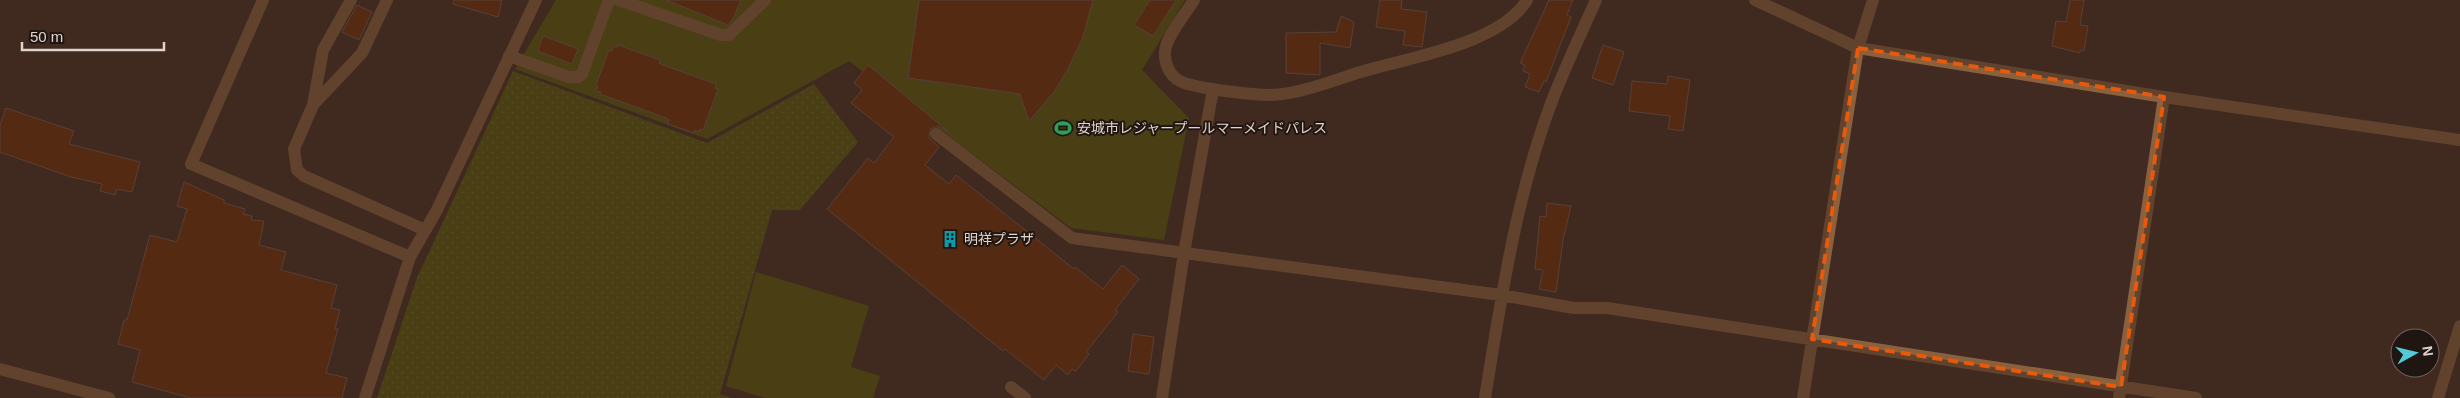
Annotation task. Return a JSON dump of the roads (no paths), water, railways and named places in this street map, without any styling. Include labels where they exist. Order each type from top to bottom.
[{"type":"street","points":[[263,0],[191,164],[410,258]]},
{"type":"street","points":[[351,0],[323,50],[313,105],[294,149],[297,170],[304,176],[425,230]]},
{"type":"street","points":[[313,105],[362,53],[387,0]]},
{"type":"street","points":[[365,398],[410,258],[437,210],[536,0]]},
{"type":"street","points":[[510,56],[569,77],[578,77],[582,74],[609,0]]},
{"type":"street","points":[[619,0],[721,36],[729,35],[765,0]]},
{"type":"street","points":[[1194,0],[1167,43],[1164,52],[1166,63],[1178,80],[1213,89],[1273,95],[1333,82],[1456,46],[1506,23],[1520,11],[1527,0]]},
{"type":"street","points":[[1485,398],[1501,295],[1523,198],[1551,102],[1596,0]]},
{"type":"street","points":[[1755,0],[1858,48],[2164,97],[2460,140]]},
{"type":"street","points":[[1803,398],[1858,48],[1873,0]]},
{"type":"street","points":[[1162,398],[1184,253],[1213,89]]},
{"type":"street","points":[[2120,392],[2164,97]]},
{"type":"street","points":[[936,134],[1072,238],[1501,295],[1574,308],[1607,308],[1812,338],[2120,392],[2196,398]]},
{"type":"street","points":[[2438,398],[2460,326]]},
{"type":"street","points":[[0,369],[109,398]]},
{"type":"street","points":[[1011,387],[1025,398]]},
{"type":"place","name":"安城市レジャープールマーメイドパレス","points":[[1063,128]]},
{"type":"place","name":"明祥プラザ","points":[[950,239]]}]
